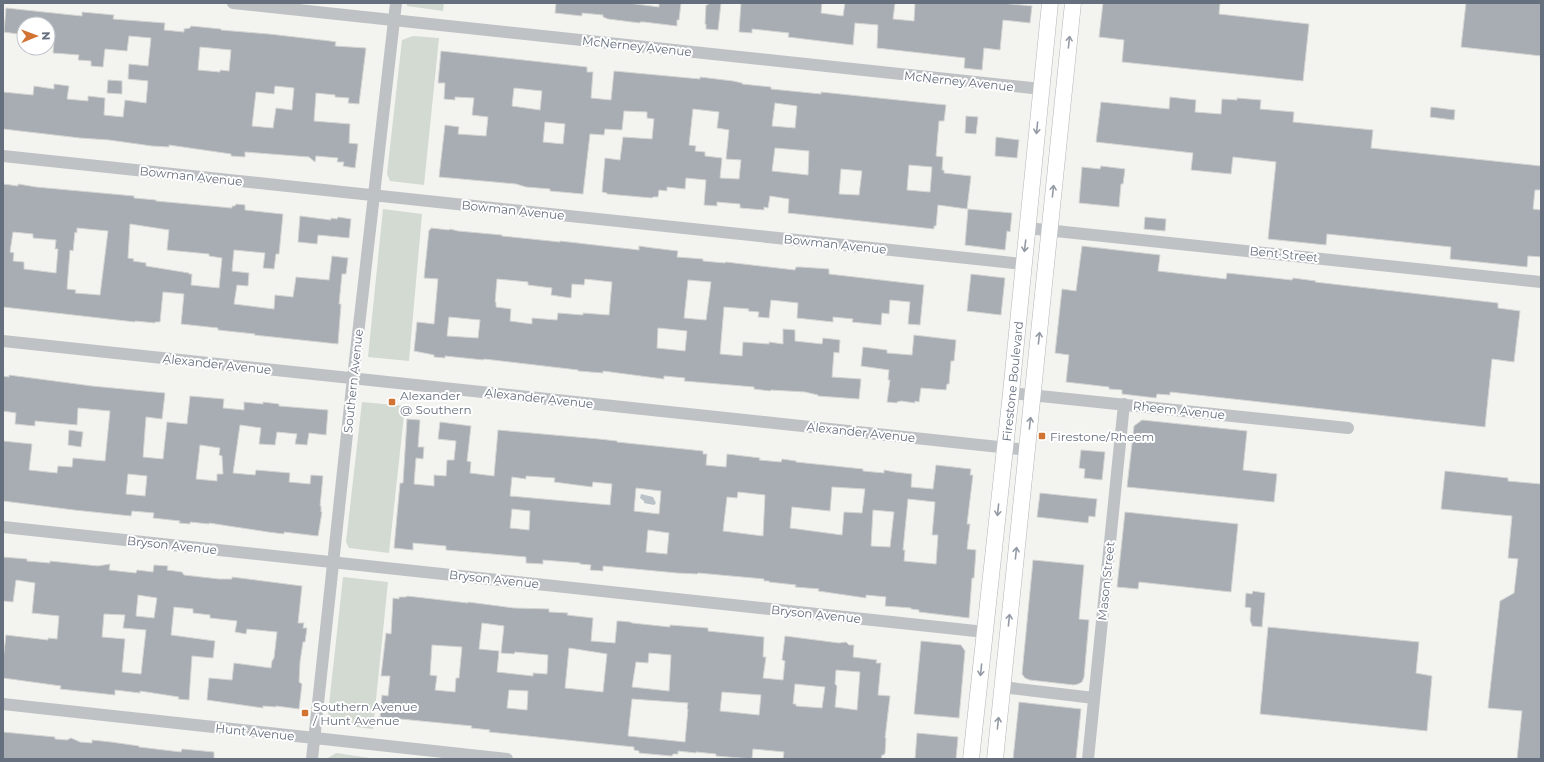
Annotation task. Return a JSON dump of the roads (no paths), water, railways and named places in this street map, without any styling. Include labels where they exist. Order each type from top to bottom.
[{"type":"main road","name":"Firestone Boulevard","points":[[971,759],[1011,393],[1050,3]]},
{"type":"main road","name":"Firestone Boulevard","points":[[995,759],[1072,3]]},
{"type":"street","name":"McNerney Avenue","points":[[233,3],[1041,89]]},
{"type":"street","name":"Southern Avenue","points":[[312,759],[373,195],[396,3]]},
{"type":"street","name":"Bowman Avenue","points":[[3,156],[1023,264]]},
{"type":"street","name":"Bent Street","points":[[1027,228],[1541,282]]},
{"type":"street","name":"Alexander Avenue","points":[[3,341],[1027,450]]},
{"type":"street","name":"Rheem Avenue","points":[[1011,393],[1348,428]]},
{"type":"street","name":"Mason Street","points":[[1088,759],[1124,404]]},
{"type":"street","name":"Bryson Avenue","points":[[3,527],[985,632]]},
{"type":"street","points":[[1002,687],[1094,698]]},
{"type":"street","name":"Hunt Avenue","points":[[3,704],[507,759]]},
{"type":"place","name":"Alexander @ Southern","points":[[392,402]]},
{"type":"place","name":"Firestone/Rheem","points":[[1042,436]]},
{"type":"place","name":"Southern Avenue / Hunt Avenue","points":[[305,713]]}]
